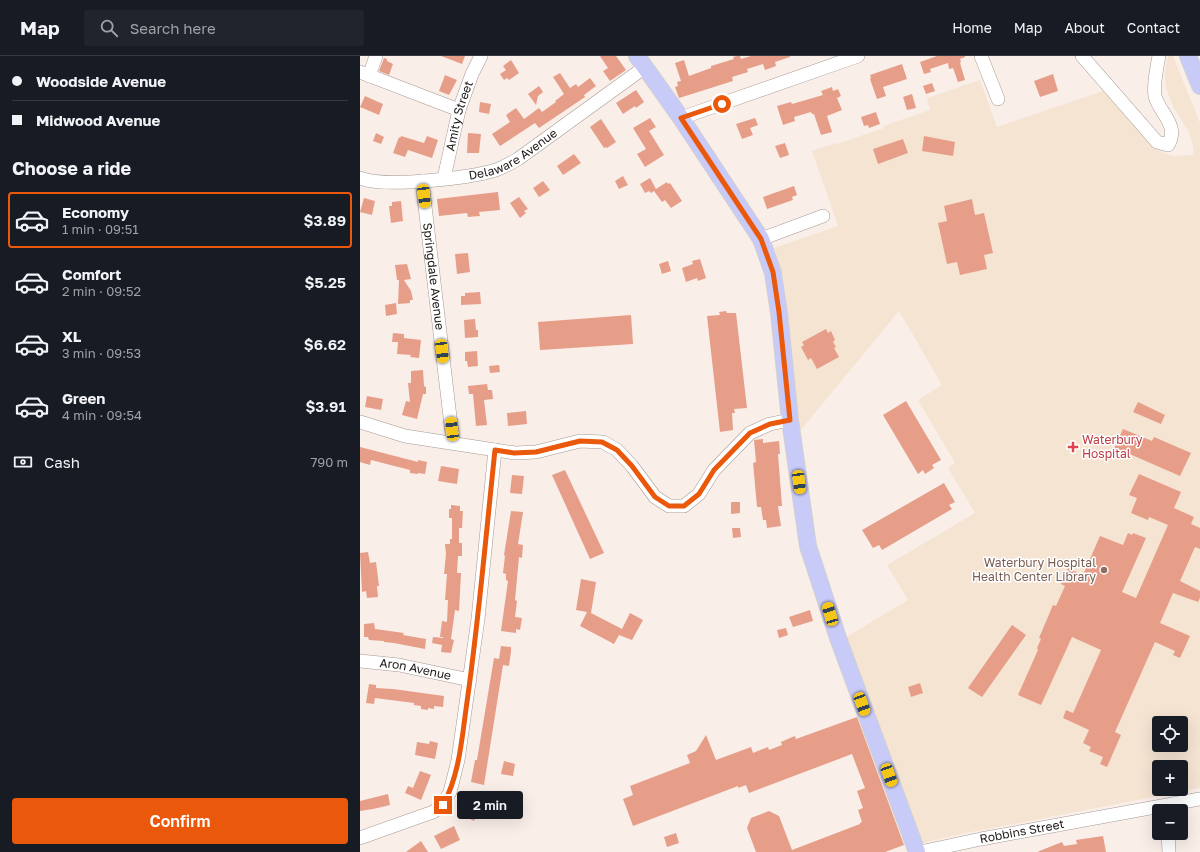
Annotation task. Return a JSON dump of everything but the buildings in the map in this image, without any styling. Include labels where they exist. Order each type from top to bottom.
[{"type":"main road","points":[[1188,56],[1200,86]]},
{"type":"main road","points":[[641,62],[681,118],[761,239],[773,272],[779,312],[790,420],[808,546],[838,638],[917,849]]},
{"type":"street","points":[[376,56],[364,74],[459,110]]},
{"type":"street","name":"Amity Street","points":[[444,178],[459,110],[472,74],[481,56]]},
{"type":"street","points":[[681,118],[858,56]]},
{"type":"street","points":[[981,56],[998,99]]},
{"type":"street","points":[[1082,56],[1157,142],[1168,145],[1172,138],[1171,126],[1155,97],[1156,72],[1159,56]]},
{"type":"street","name":"Delaware Avenue","points":[[360,178],[383,182],[422,181],[479,174],[498,169],[518,159],[641,62]]},
{"type":"street","name":"Springdale Avenue","points":[[422,181],[453,442]]},
{"type":"street","points":[[761,239],[823,216]]},
{"type":"street","points":[[360,422],[406,436],[453,442],[514,453],[536,452],[580,441],[602,442],[617,450],[632,466],[655,497],[669,506],[684,506],[699,494],[714,470],[750,433],[770,424],[790,420]]},
{"type":"street","points":[[360,838],[433,812],[443,805],[450,792],[458,760],[470,680],[495,450]]},
{"type":"street","name":"Aron Avenue","points":[[360,661],[399,665],[470,680]]},
{"type":"street","name":"Robbins Street","points":[[1182,804],[1200,799]]},
{"type":"street","name":"Robbins Street","points":[[917,849],[1152,810]]},
{"type":"street","name":"Robbins Street","points":[[960,852],[1088,828],[1101,818]]},
{"type":"street","points":[[1168,840],[1169,852]]},
{"type":"shaded area","name":"Waterbury Hospital","points":[[1168,56],[1173,56],[1200,123],[1200,788],[1188,790],[1188,760],[1152,760],[1152,796],[1158,796],[966,833],[922,843],[846,637],[908,600],[887,565],[975,513],[948,468],[955,463],[918,400],[942,385],[899,311],[800,431],[784,281],[774,248],[838,226],[812,151],[884,128],[883,126],[930,110],[927,98],[980,80],[997,127],[1103,91],[1157,150],[1172,156],[1194,155],[1189,132],[1174,108],[1168,94],[1165,80]]},
{"type":"place","name":"Waterbury Hospital","points":[[1073,447]]},
{"type":"place","name":"Waterbury Hospital Health Center Library","points":[[1104,570]]},
{"type":"route","points":[[443,805],[450,792],[458,760],[470,680],[478,619],[495,450],[514,453],[536,452],[580,441],[602,442],[617,450],[632,466],[655,497],[669,506],[684,506],[699,494],[714,470],[750,433],[770,424],[790,420],[779,312],[773,272],[761,239],[681,118],[722,104]]}]
